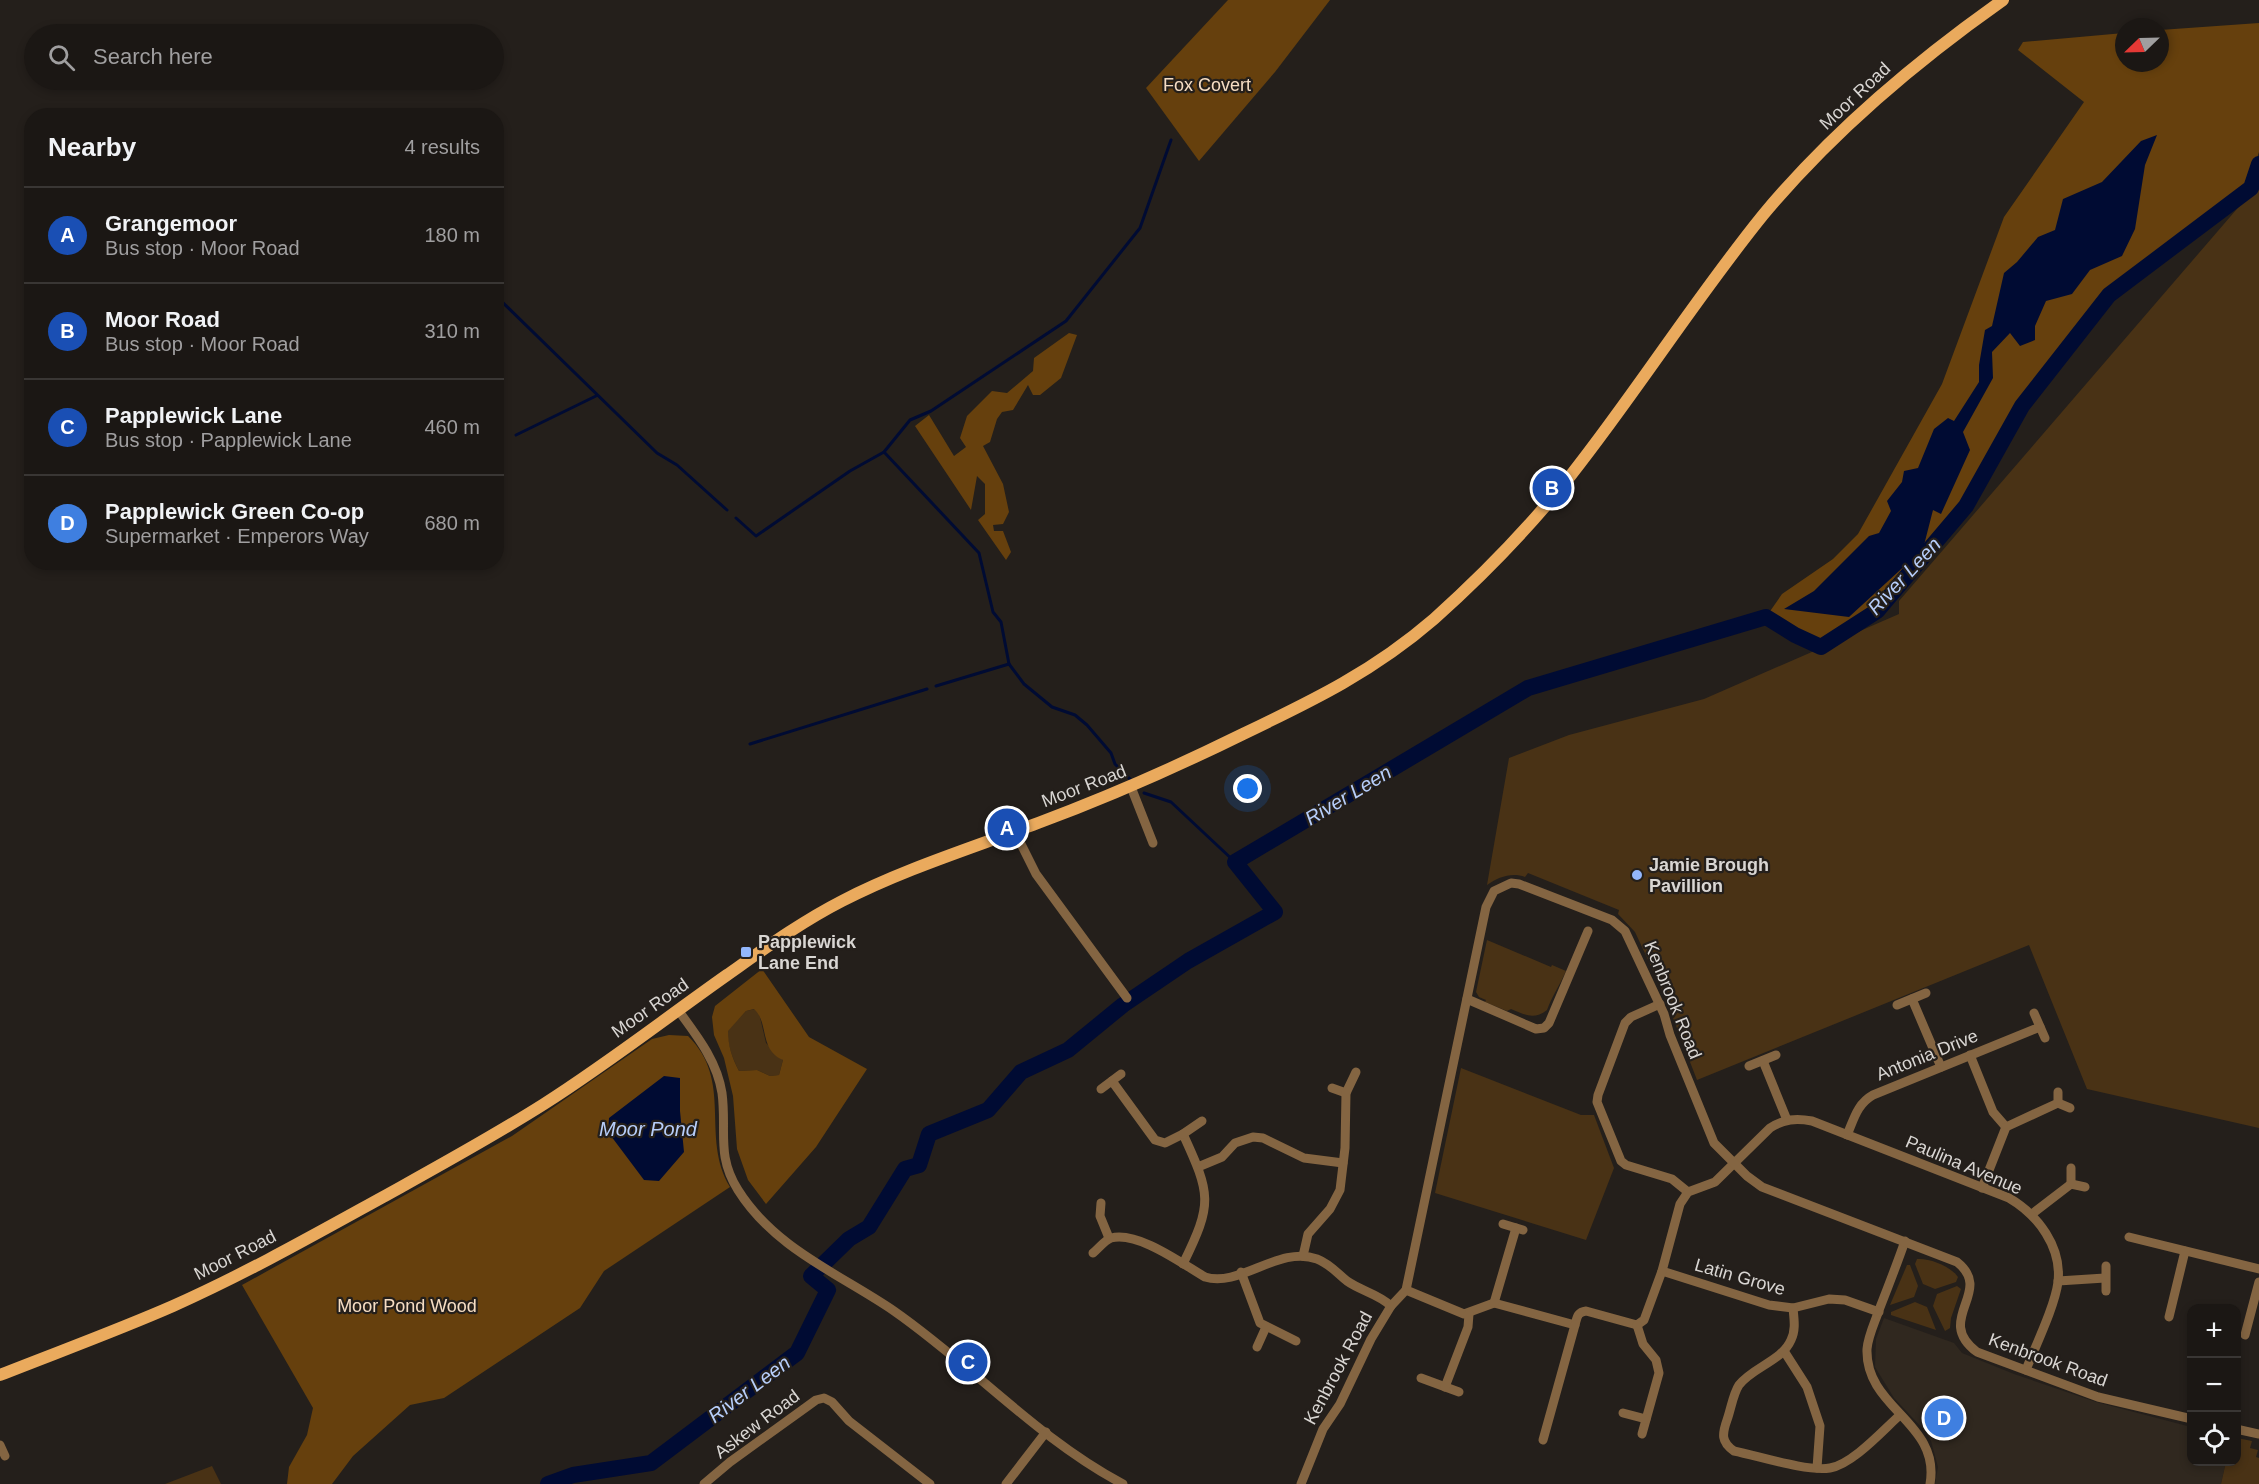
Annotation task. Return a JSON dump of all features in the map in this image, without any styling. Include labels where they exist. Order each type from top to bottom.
[{"type":"main road","name":"Moor Road","points":[[0,1375],[171,1307],[298,1244],[481,1142],[543,1105],[777,940],[832,906],[918,867],[1131,787],[1330,692],[1393,651],[1431,621],[1511,545],[1572,474],[1708,286],[1785,190],[1853,121],[1909,70],[2003,0]]},
{"type":"street","points":[[1131,787],[1153,843]]},
{"type":"street","points":[[1015,832],[1036,874],[1127,998]]},
{"type":"street","name":"Kenbrook Road","points":[[1301,1484],[1323,1429],[1340,1404],[1371,1339],[1391,1306],[1406,1290],[1489,898],[1494,891],[1511,883],[1529,888],[1619,925],[1631,940],[1660,1004],[1670,1035],[1714,1143],[1755,1182],[1957,1262],[1967,1273],[1970,1291],[1959,1322],[1961,1335],[1977,1352],[2098,1397],[2187,1418]]},
{"type":"street","points":[[1467,999],[1536,1029],[1544,1028],[1549,1023],[1588,931]]},
{"type":"street","points":[[1897,1005],[1926,993]]},
{"type":"street","points":[[1912,999],[1941,1067]]},
{"type":"street","points":[[1660,1004],[1631,1017],[1625,1023],[1597,1102],[1621,1161],[1626,1165],[1672,1179],[1688,1192]]},
{"type":"street","points":[[678,1010],[701,1042],[715,1067],[722,1094],[724,1160],[729,1175],[751,1207],[772,1230],[794,1248],[895,1311],[1046,1432],[1101,1472],[1123,1484]]},
{"type":"street","points":[[2034,1012],[2044,1038]]},
{"type":"street","name":"Antonia Drive","points":[[1847,1135],[1858,1107],[1864,1100],[2040,1027]]},
{"type":"street","points":[[1749,1066],[1776,1055]]},
{"type":"street","points":[[1970,1055],[1993,1112],[2006,1127]]},
{"type":"street","points":[[1637,1325],[1644,1320],[1662,1271],[1680,1204],[1688,1192],[1715,1182],[1770,1128],[1787,1120],[1763,1061]]},
{"type":"street","points":[[1303,1256],[1308,1234],[1330,1209],[1340,1190],[1346,1093],[1356,1072]]},
{"type":"street","points":[[1101,1089],[1121,1074]]},
{"type":"street","points":[[1112,1081],[1155,1140],[1165,1143],[1202,1121]]},
{"type":"street","points":[[1332,1088],[1346,1093]]},
{"type":"street","points":[[2058,1092],[2058,1103]]},
{"type":"street","points":[[1982,1188],[2006,1127],[2058,1103],[2070,1108]]},
{"type":"street","name":"Paulina Avenue","points":[[1787,1120],[1812,1121],[2009,1198],[2032,1214],[2050,1240],[2058,1281],[2026,1371]]},
{"type":"street","points":[[1183,1134],[1198,1167],[1206,1197],[1206,1206],[1196,1239],[1183,1264]]},
{"type":"street","points":[[1198,1167],[1222,1157],[1235,1143],[1253,1137],[1263,1138],[1304,1158],[1343,1163]]},
{"type":"street","points":[[2071,1184],[2072,1168]]},
{"type":"street","points":[[2032,1214],[2071,1184],[2085,1186]]},
{"type":"street","points":[[1101,1203],[1100,1216],[1109,1238]]},
{"type":"street","points":[[1494,1303],[1520,1229],[1503,1224]]},
{"type":"street","points":[[1094,1253],[1109,1238],[1124,1236],[1137,1239],[1210,1278],[1224,1278],[1282,1259],[1303,1256],[1333,1267],[1348,1282],[1385,1300],[1391,1306]]},
{"type":"street","points":[[2128,1238],[2259,1269]]},
{"type":"street","points":[[1905,1241],[1868,1339],[1868,1364],[1874,1383],[1884,1398],[1915,1429],[1926,1445],[1931,1463],[1930,1484]]},
{"type":"street","points":[[2169,1317],[2185,1251]]},
{"type":"street","points":[[2106,1266],[2106,1292]]},
{"type":"street","name":"Latin Grove","points":[[1662,1271],[1755,1301],[1793,1308],[1829,1299],[1845,1299],[1878,1312]]},
{"type":"street","points":[[1241,1272],[1260,1323],[1296,1341]]},
{"type":"street","points":[[2058,1281],[2105,1278]]},
{"type":"street","points":[[2245,1335],[2259,1282]]},
{"type":"street","points":[[1406,1290],[1469,1314],[1494,1303],[1575,1325]]},
{"type":"street","points":[[1793,1308],[1794,1330],[1784,1351],[1753,1371],[1740,1384],[1722,1434],[1726,1445],[1734,1451],[1817,1468],[1830,1468],[1842,1464],[1900,1415]]},
{"type":"street","points":[[1543,1440],[1577,1316],[1586,1311],[1637,1325]]},
{"type":"street","points":[[1445,1387],[1468,1327],[1469,1314]]},
{"type":"street","points":[[1637,1325],[1643,1344],[1656,1360],[1659,1373],[1642,1434]]},
{"type":"street","points":[[1257,1347],[1266,1327]]},
{"type":"street","points":[[1784,1351],[1807,1387],[1820,1426],[1817,1468]]},
{"type":"street","points":[[1421,1377],[1459,1392]]},
{"type":"street","name":"Askew Road","points":[[710,1483],[738,1457],[816,1400],[824,1398],[832,1402],[849,1421],[930,1484]]},
{"type":"street","points":[[1623,1413],[1646,1419]]},
{"type":"street","points":[[2241,1430],[2259,1434]]},
{"type":"street","points":[[1006,1484],[1046,1432]]},
{"type":"street","points":[[0,1445],[6,1456]]},
{"type":"shaded area","points":[[2259,174],[2259,1128],[2087,1089],[2029,945],[1697,1080],[1663,992],[1635,932],[1618,914],[1619,910],[1528,873],[1525,877],[1505,876],[1487,885],[1509,758],[1569,735],[1704,699],[1899,614],[1899,601],[2255,188]]},
{"type":"shaded area","points":[[1487,940],[1566,971],[1547,1010],[1538,1015],[1529,1016],[1511,1009],[1507,1011],[1479,997],[1476,992]]},
{"type":"shaded area","points":[[755,1009],[759,1013],[766,1043],[783,1060],[779,1075],[770,1076],[757,1070],[739,1071],[732,1056],[727,1031],[746,1011]]},
{"type":"shaded area","points":[[1461,1068],[1581,1115],[1594,1115],[1614,1168],[1586,1240],[1435,1193]]},
{"type":"shaded area","points":[[1917,1259],[1945,1266],[1958,1277],[1956,1282],[1935,1289],[1923,1284],[1915,1264]]},
{"type":"shaded area","points":[[1907,1265],[1910,1265],[1918,1286],[1914,1297],[1890,1305]]},
{"type":"shaded area","points":[[1957,1286],[1961,1289],[1950,1328],[1945,1331],[1933,1306],[1937,1294]]},
{"type":"shaded area","points":[[1915,1302],[1927,1307],[1936,1330],[1891,1315],[1891,1312]]},
{"type":"shaded area","points":[[1884,1318],[1954,1343],[1962,1353],[2014,1374],[2096,1402],[2187,1426],[2187,1466],[2225,1466],[2221,1484],[1935,1484],[1938,1467],[1931,1441],[1925,1431],[1894,1398],[1875,1367],[1876,1339]]},
{"type":"shaded area","points":[[2241,1439],[2252,1441],[2250,1448],[2258,1450],[2256,1457],[2259,1458],[2259,1484],[2221,1484],[2225,1466],[2241,1466]]},
{"type":"shaded area","points":[[212,1466],[221,1484],[165,1484]]},
{"type":"green space","name":"Fox Covert","points":[[1228,0],[1330,0],[1275,72],[1199,161],[1146,88]]},
{"type":"green space","points":[[2259,23],[2259,152],[2248,186],[2109,295],[2022,406],[1966,506],[1877,611],[1821,647],[1795,635],[1766,617],[1782,594],[1833,559],[1858,534],[1942,384],[2004,217],[2084,102],[2018,50],[2023,42],[2115,34],[2115,72],[2169,72],[2169,29]]},
{"type":"green space","points":[[1069,333],[1077,335],[1061,378],[1040,395],[1033,395],[1028,385],[1013,410],[1002,412],[997,419],[990,442],[983,446],[1003,484],[1009,512],[1003,524],[993,525],[994,531],[1003,531],[1011,552],[1006,560],[978,520],[985,514],[985,484],[977,476],[971,510],[915,426],[929,415],[954,456],[966,447],[960,438],[967,416],[992,391],[1007,393],[1033,371],[1034,358]]},
{"type":"green space","points":[[762,969],[809,1037],[867,1069],[816,1147],[766,1204],[748,1180],[737,1149],[733,1096],[724,1058],[714,1035],[712,1017],[715,1006]],"holes":[[[754,1009],[759,1015],[770,1050],[783,1060],[779,1075],[770,1076],[757,1070],[739,1071],[732,1056],[728,1031],[746,1011]]]},
{"type":"green space","name":"Moor Pond Wood","points":[[669,1035],[688,1036],[702,1053],[710,1072],[714,1090],[717,1149],[721,1168],[730,1187],[604,1271],[580,1308],[444,1398],[410,1405],[353,1456],[332,1484],[287,1484],[289,1467],[307,1435],[313,1408],[242,1285],[512,1136],[652,1039]]},
{"type":"water","points":[[2157,135],[2145,165],[2135,229],[2122,256],[2090,270],[2072,294],[2046,301],[2035,326],[2035,340],[2020,346],[2010,333],[1992,352],[1993,378],[1963,432],[1970,450],[1941,514],[1933,510],[1923,549],[1849,617],[1784,609],[1814,591],[1869,536],[1879,533],[1891,511],[1887,501],[1902,482],[1904,471],[1918,468],[1934,429],[1948,418],[1954,421],[1979,382],[1979,365],[1985,330],[1992,326],[2004,273],[2017,262],[2038,237],[2055,230],[2063,199],[2102,182],[2141,141]]},
{"type":"water","name":"Moor Pond","points":[[664,1076],[680,1078],[684,1152],[659,1181],[644,1180],[608,1132],[609,1118]]},
{"type":"waterway","points":[[736,518],[756,536],[850,471],[884,452],[910,420],[931,411],[1066,321],[1140,228],[1171,140]]},
{"type":"waterway","name":"River Leen","points":[[548,1484],[573,1475],[651,1463],[797,1353],[828,1290],[811,1276],[849,1239],[869,1227],[905,1169],[919,1165],[929,1134],[988,1110],[1021,1072],[1068,1050],[1123,1005],[1188,961],[1275,912],[1235,862],[1528,688],[1766,617],[1795,635],[1821,647],[1877,611],[1966,506],[2022,406],[2109,295],[2251,188],[2259,164]]},
{"type":"waterway","points":[[504,304],[657,453],[677,465],[727,510]]},
{"type":"waterway","points":[[516,435],[596,396]]},
{"type":"waterway","points":[[884,452],[979,553],[993,612],[1001,622],[1009,664],[1024,684],[1052,707],[1075,715],[1087,725],[1111,753],[1115,764],[1130,779]]},
{"type":"waterway","points":[[936,686],[1009,664]]},
{"type":"waterway","points":[[750,744],[927,689]]},
{"type":"waterway","points":[[1144,793],[1171,802],[1235,862]]},
{"type":"place","name":"Moor Road","points":[[1552,488]]},
{"type":"place","name":"Grangemoor","points":[[1007,828]]},
{"type":"place","name":"Jamie Brough Pavillion","points":[[1637,875]]},
{"type":"place","name":"Papplewick Lane End","points":[[746,952]]},
{"type":"place","name":"Papplewick Lane","points":[[968,1362]]},
{"type":"place","name":"Papplewick Green Co-op","points":[[1944,1418]]}]
